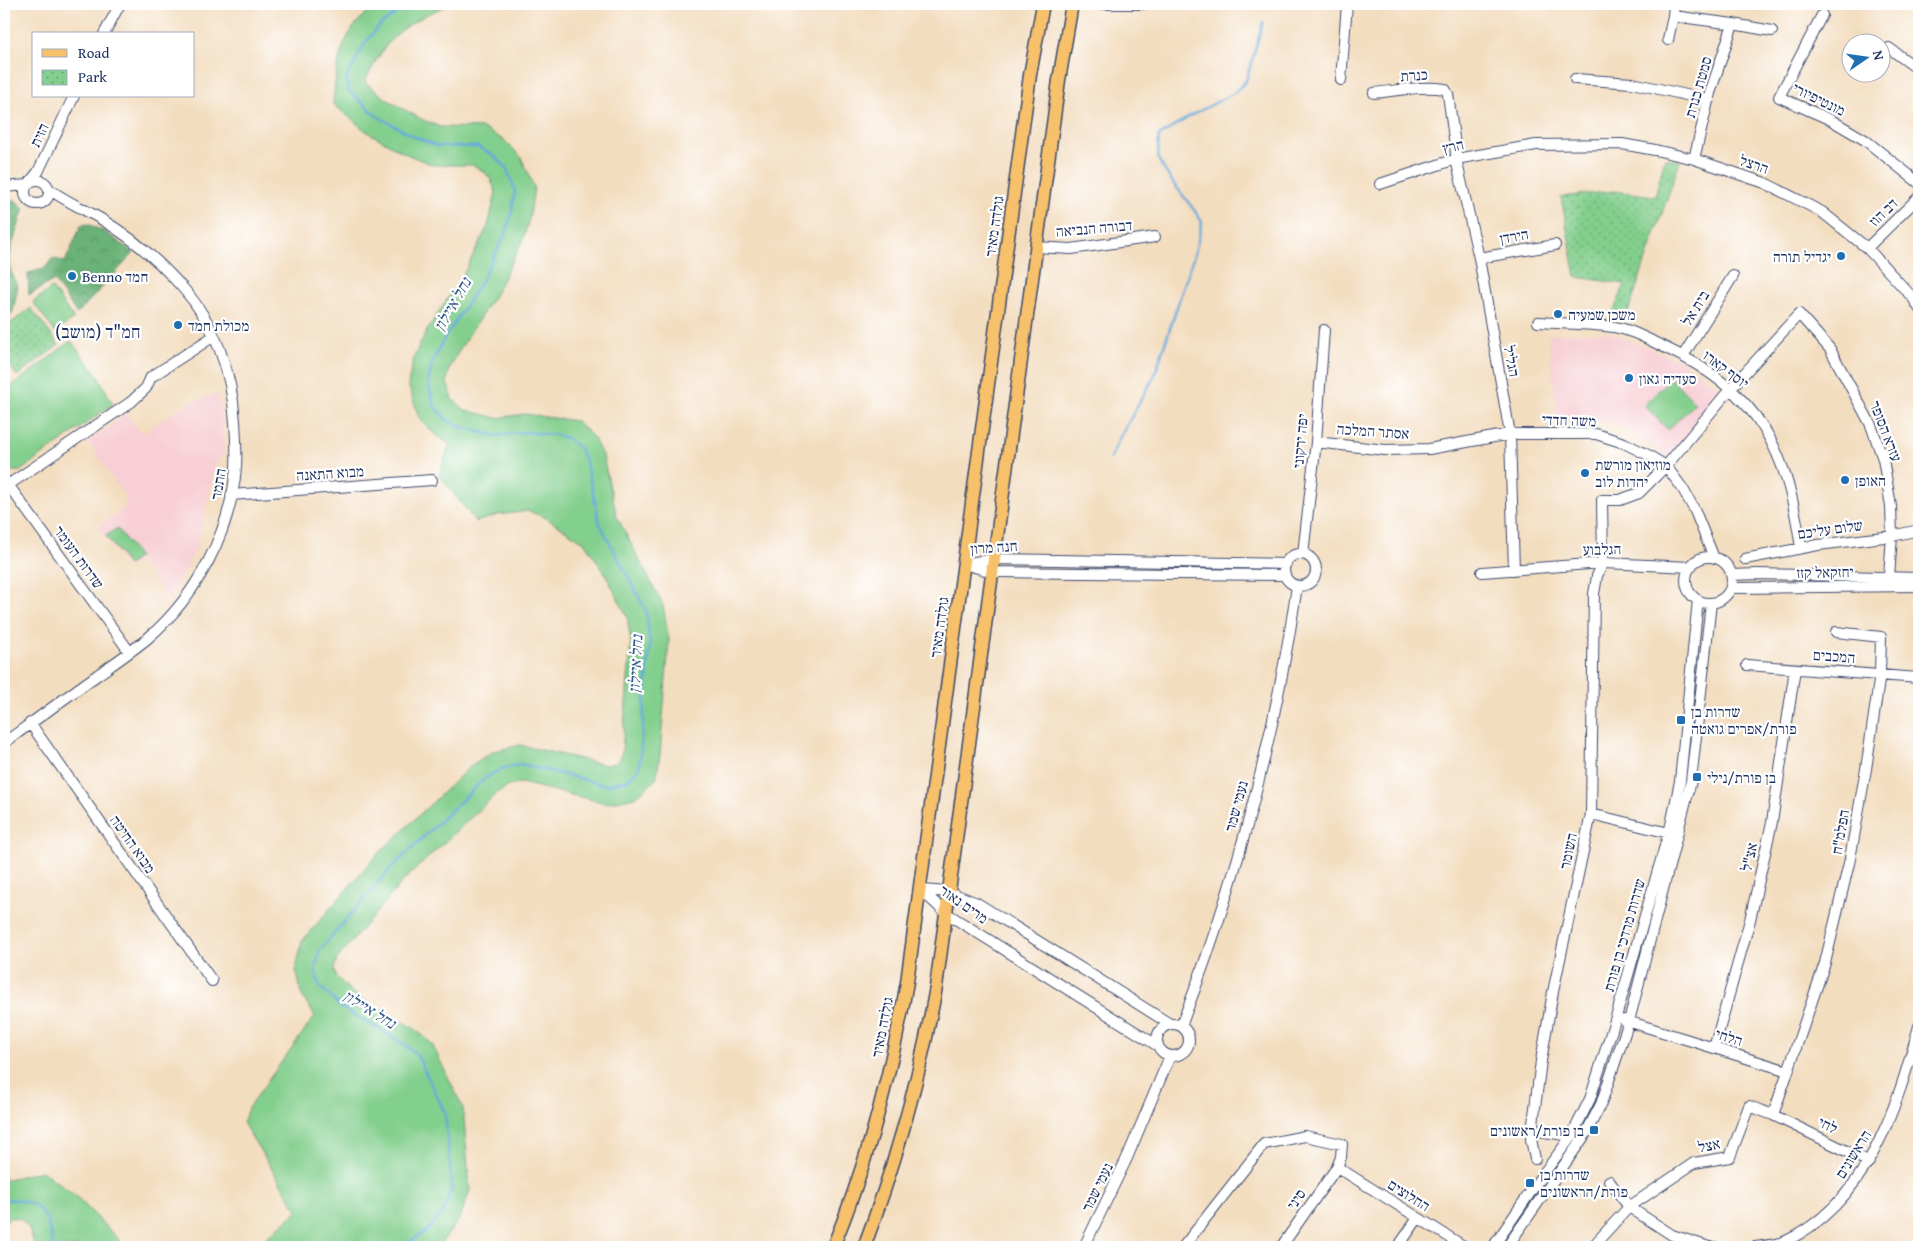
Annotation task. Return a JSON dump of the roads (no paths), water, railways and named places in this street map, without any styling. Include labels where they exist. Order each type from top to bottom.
[{"type":"main road","name":"גולדה מאיר","points":[[833,1247],[867,1155],[890,1070],[907,982],[1029,85],[1043,4]]},
{"type":"main road","points":[[864,1247],[894,1164],[918,1076],[936,987],[1059,80],[1072,4]]},
{"type":"street","points":[[105,32],[120,4]]},
{"type":"street","points":[[1072,4],[1144,4]]},
{"type":"street","points":[[1341,80],[1347,4]]},
{"type":"street","points":[[1668,40],[1674,4]]},
{"type":"street","name":"מונטיפיורי","points":[[1822,15],[1779,97],[1831,120],[1865,140],[1919,183]]},
{"type":"street","points":[[1673,16],[1772,31]]},
{"type":"street","name":"סמטת כנרת","points":[[1694,159],[1709,100],[1733,24]]},
{"type":"street","points":[[1890,49],[1919,70]]},
{"type":"street","points":[[1575,79],[1632,83],[1709,100]]},
{"type":"street","name":"כנרת","points":[[1374,93],[1412,89],[1445,89],[1448,94],[1454,128],[1456,159]]},
{"type":"street","name":"הזית","points":[[29,183],[44,160],[73,98]]},
{"type":"street","name":"הרצל","points":[[1536,145],[1622,144],[1694,159],[1766,183],[1822,212],[1867,248],[1913,298],[1919,308]]},
{"type":"street","name":"הרץ","points":[[1380,184],[1456,159],[1536,145]]},
{"type":"street","name":"הגליל","points":[[1456,159],[1479,258],[1510,434],[1514,570]]},
{"type":"street","name":"הזית","points":[[44,160],[48,187]]},
{"type":"street","points":[[41,180],[48,187],[48,197],[41,203],[34,204],[26,196],[7,187],[41,180]]},
{"type":"street","points":[[26,196],[29,183]]},
{"type":"street","name":"התמר","points":[[4,743],[129,652],[166,620],[196,581],[221,535],[236,465],[234,412],[226,370],[214,336],[197,305],[161,265],[121,232],[95,215],[69,202],[48,187]]},
{"type":"street","name":"דב הוז","points":[[1867,248],[1919,197]]},
{"type":"street","name":"התמר","points":[[41,203],[69,202]]},
{"type":"street","name":"דבורה הנביאה","points":[[1036,247],[1071,249],[1155,237]]},
{"type":"street","name":"הירדן","points":[[1479,258],[1555,245]]},
{"type":"street","name":"בית אל","points":[[1683,356],[1733,276]]},
{"type":"street","name":"עזרא הסופר","points":[[1731,388],[1798,314],[1830,350],[1871,426],[1884,459],[1891,506],[1892,536],[1889,577]]},
{"type":"street","name":"יוסף קארו","points":[[1538,322],[1615,327],[1638,334],[1683,356],[1731,388],[1755,413],[1769,436],[1785,472],[1796,512],[1802,548]]},
{"type":"street","name":"יפה ירקוני","points":[[1303,554],[1316,442],[1324,330]]},
{"type":"street","points":[[6,482],[131,402],[146,388],[151,377],[214,336]]},
{"type":"street","points":[[1603,562],[1602,500],[1620,500],[1639,493],[1666,466],[1731,388]]},
{"type":"street","name":"משה חדדי","points":[[1429,449],[1510,434],[1596,434],[1624,443],[1666,466],[1683,489],[1695,512],[1714,558]]},
{"type":"street","name":"אסתר המלכה","points":[[1316,442],[1385,450],[1429,449]]},
{"type":"street","name":"מבוא התאנה","points":[[231,495],[432,480]]},
{"type":"street","name":"שדרות העומר","points":[[6,482],[129,652]]},
{"type":"street","name":"שלום עליכם","points":[[1745,559],[1919,530]]},
{"type":"street","points":[[1296,554],[1303,554],[1313,561],[1316,573],[1310,583],[1297,586],[1292,584],[1285,575],[1286,564],[1296,554]]},
{"type":"street","points":[[1714,558],[1725,564],[1731,576],[1731,588],[1723,598],[1711,603],[1698,600],[1692,596],[1687,584],[1687,577],[1691,567],[1699,560],[1714,558]]},
{"type":"street","name":"הגלבוע","points":[[1482,572],[1603,562],[1691,567]]},
{"type":"street","name":"השומר","points":[[1535,1159],[1531,1139],[1541,1062],[1553,992],[1591,814],[1594,594],[1597,576],[1603,562]]},
{"type":"street","name":"חנה מרון","points":[[964,564],[1285,575]]},
{"type":"street","name":"חנה מרון","points":[[993,565],[1286,564]]},
{"type":"street","name":"יחזקאל קזז","points":[[1731,576],[1758,574],[1919,578]]},
{"type":"street","name":"נעמי שמר","points":[[1181,1026],[1204,968],[1242,846],[1278,695],[1297,586]]},
{"type":"street","name":"יחזקאל קזז","points":[[1731,588],[1919,586]]},
{"type":"street","name":"שדרות מרדכי בן פורת","points":[[1493,1247],[1540,1178],[1572,1136],[1590,1099],[1616,1017],[1669,833],[1680,781],[1698,600]]},
{"type":"street","name":"שדרות מרדכי בן פורת","points":[[1509,1246],[1585,1135],[1601,1104],[1629,1021],[1691,781],[1711,603]]},
{"type":"street","name":"הפלמ\"ח","points":[[1788,1071],[1825,963],[1850,859],[1880,674],[1881,637],[1836,632]]},
{"type":"street","name":"המכבים","points":[[1747,665],[1919,678]]},
{"type":"street","name":"אצ\"ל","points":[[1714,1048],[1750,920],[1772,822],[1795,669]]},
{"type":"street","name":"מבוא החיטה","points":[[30,724],[212,981]]},
{"type":"street","points":[[1591,814],[1669,833]]},
{"type":"street","name":"מרים נאור","points":[[920,890],[949,892],[977,903],[1170,1024]]},
{"type":"street","name":"מרים נאור","points":[[920,890],[946,913],[1158,1046]]},
{"type":"street","name":"הלחי","points":[[1616,1017],[1788,1071]]},
{"type":"street","points":[[1170,1024],[1181,1026],[1186,1031],[1189,1043],[1183,1053],[1177,1056],[1165,1054],[1158,1046],[1157,1037],[1170,1024]]},
{"type":"street","name":"הראשונים","points":[[1754,1247],[1783,1242],[1820,1220],[1839,1201],[1869,1162],[1882,1137],[1902,1089],[1919,1026]]},
{"type":"street","name":"נעמי שמר","points":[[1084,1247],[1127,1158],[1170,1056]]},
{"type":"street","points":[[1773,1115],[1788,1071]]},
{"type":"street","name":"אצל","points":[[1629,1207],[1694,1163],[1730,1157],[1749,1106],[1773,1115]]},
{"type":"street","name":"לחי","points":[[1773,1115],[1869,1162]]},
{"type":"street","points":[[1532,1130],[1572,1136]]},
{"type":"street","points":[[1183,1247],[1264,1144],[1305,1136],[1342,1144],[1342,1157],[1336,1167]]},
{"type":"street","name":"החלוצים","points":[[1336,1167],[1465,1247]]},
{"type":"street","name":"סיני","points":[[1281,1247],[1336,1167]]},
{"type":"street","points":[[1609,1181],[1629,1207],[1672,1235],[1709,1247],[1715,1247]]},
{"type":"street","points":[[1592,1247],[1629,1207]]},
{"type":"street","points":[[1398,1247],[1418,1218]]},
{"type":"waterway","name":"נחל איילון","points":[[402,1247],[428,1230],[442,1214],[452,1188],[445,1113],[417,1055],[404,1044],[342,1008],[319,986],[315,969],[320,950],[389,870],[484,779],[501,769],[521,764],[606,785],[627,780],[639,769],[650,642],[646,611],[600,524],[586,463],[579,448],[567,438],[555,435],[525,432],[496,436],[458,426],[447,420],[435,408],[428,383],[432,363],[444,339],[479,285],[506,233],[515,190],[506,167],[494,156],[478,147],[437,146],[413,136],[377,116],[349,91],[346,79],[364,45],[379,26],[409,4]]},
{"type":"waterway","points":[[1110,459],[1120,437],[1154,377],[1196,249],[1202,222],[1163,168],[1159,160],[1159,136],[1192,115],[1234,93],[1246,81],[1263,22]]},
{"type":"waterway","name":"נחל איילון","points":[[4,1200],[27,1202],[38,1208],[47,1221],[54,1247]]},
{"type":"place","name":"יגדיל תורה","points":[[1841,256]]},
{"type":"place","name":"Benno חמד","points":[[72,276]]},
{"type":"place","name":"משכן שמעיה","points":[[1558,314]]},
{"type":"place","name":"מכולת חמד","points":[[178,325]]},
{"type":"place","name":"סעדיה גאון","points":[[1629,378]]},
{"type":"place","name":"מוזיאון מורשת יהדות לוב","points":[[1585,473]]},
{"type":"place","name":"האופן","points":[[1845,480]]},
{"type":"place","name":"שדרות בן פורת/אפרים גואטה","points":[[1681,720]]},
{"type":"place","name":"בן פורת/נילי","points":[[1697,777]]},
{"type":"place","name":"בן פורת/ראשונים","points":[[1594,1130]]},
{"type":"place","name":"שדרות בן פורת/הראשונים","points":[[1530,1183]]},
{"type":"district","name":"חמ\"ד (מושב)","points":[[98,331]]}]
